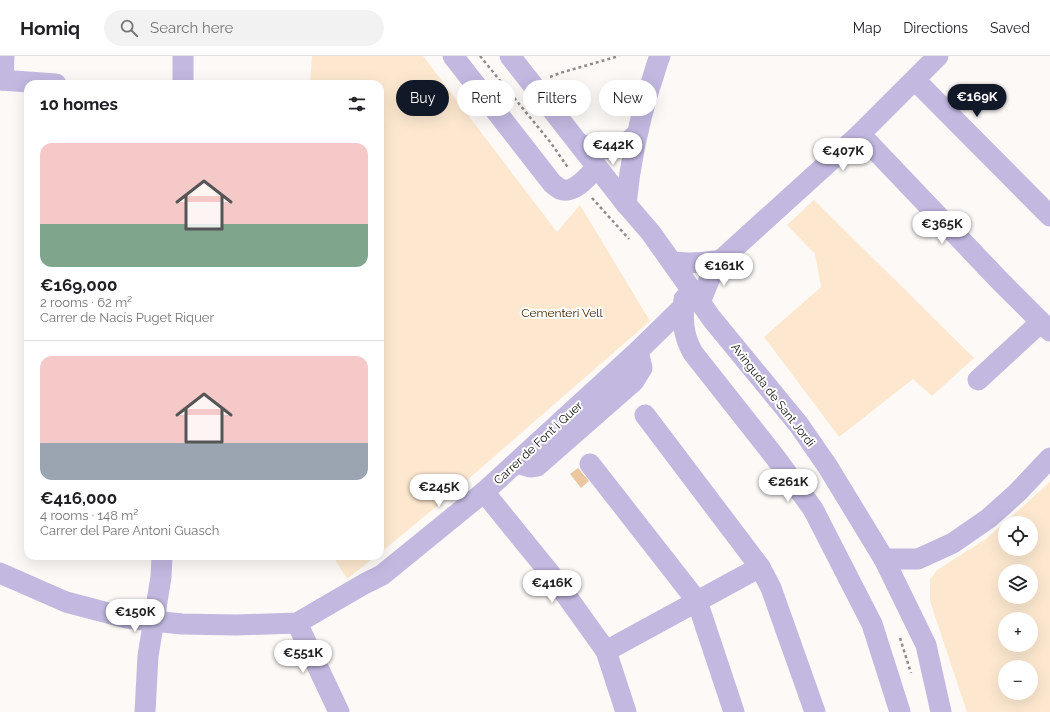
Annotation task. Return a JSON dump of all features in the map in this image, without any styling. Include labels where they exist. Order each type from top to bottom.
[{"type":"street","points":[[4,56],[1,80],[24,82]]},
{"type":"street","points":[[182,80],[183,56]]},
{"type":"street","points":[[453,56],[471,80]]},
{"type":"street","points":[[510,56],[529,80]]},
{"type":"street","points":[[626,204],[630,165],[637,134],[644,105],[660,56]]},
{"type":"street","points":[[900,712],[872,624],[814,509],[693,353],[687,343],[683,317],[721,260],[860,134],[938,56]]},
{"type":"street","points":[[915,80],[1050,216]]},
{"type":"street","points":[[499,116],[552,183],[561,189],[571,189],[596,167]]},
{"type":"street","points":[[557,116],[678,269],[684,294],[692,304]]},
{"type":"street","points":[[579,144],[602,149],[614,148],[624,145],[637,134]]},
{"type":"street","points":[[860,134],[1001,282],[1046,326],[978,380]]},
{"type":"street","points":[[678,269],[688,264],[721,260]]},
{"type":"street","name":"Avinguda de Sant Jordi","points":[[692,304],[698,311],[712,318],[799,425],[828,468],[884,559],[926,645],[941,712]]},
{"type":"street","name":"Carrer de Font i Quer","points":[[0,573],[66,602],[127,618],[182,624],[236,625],[297,623],[367,590],[382,575],[484,492],[692,304]]},
{"type":"street","points":[[645,415],[760,567],[771,588],[815,712]]},
{"type":"street","points":[[884,559],[918,559],[953,543],[988,518],[1018,492],[1050,458]]},
{"type":"street","points":[[590,464],[697,601],[734,712]]},
{"type":"street","points":[[484,492],[553,577],[606,651],[626,712]]},
{"type":"street","points":[[145,712],[148,656],[161,577],[162,560]]},
{"type":"street","points":[[606,651],[760,567]]},
{"type":"street","points":[[297,623],[339,712]]},
{"type":"path","points":[[544,80],[560,73],[619,56]]},
{"type":"green space","name":"Cementeri Vell","points":[[312,56],[423,56],[441,80],[396,80],[396,116],[449,116],[449,90],[457,101],[457,116],[469,116],[557,232],[580,205],[650,321],[442,502],[384,550],[384,80],[310,80]]},
{"type":"green space","points":[[814,200],[974,358],[932,396],[913,379],[839,437],[764,337],[821,287],[815,254],[787,225]]},
{"type":"green space","points":[[1050,482],[1050,712],[967,712],[930,601],[930,580],[937,570],[986,539],[998,528],[998,556],[1038,556],[1038,516],[1012,516]]},
{"type":"green space","points":[[335,560],[371,560],[347,579]]},
{"type":"shaded area","points":[[578,468],[589,481],[581,488],[570,474]]}]
